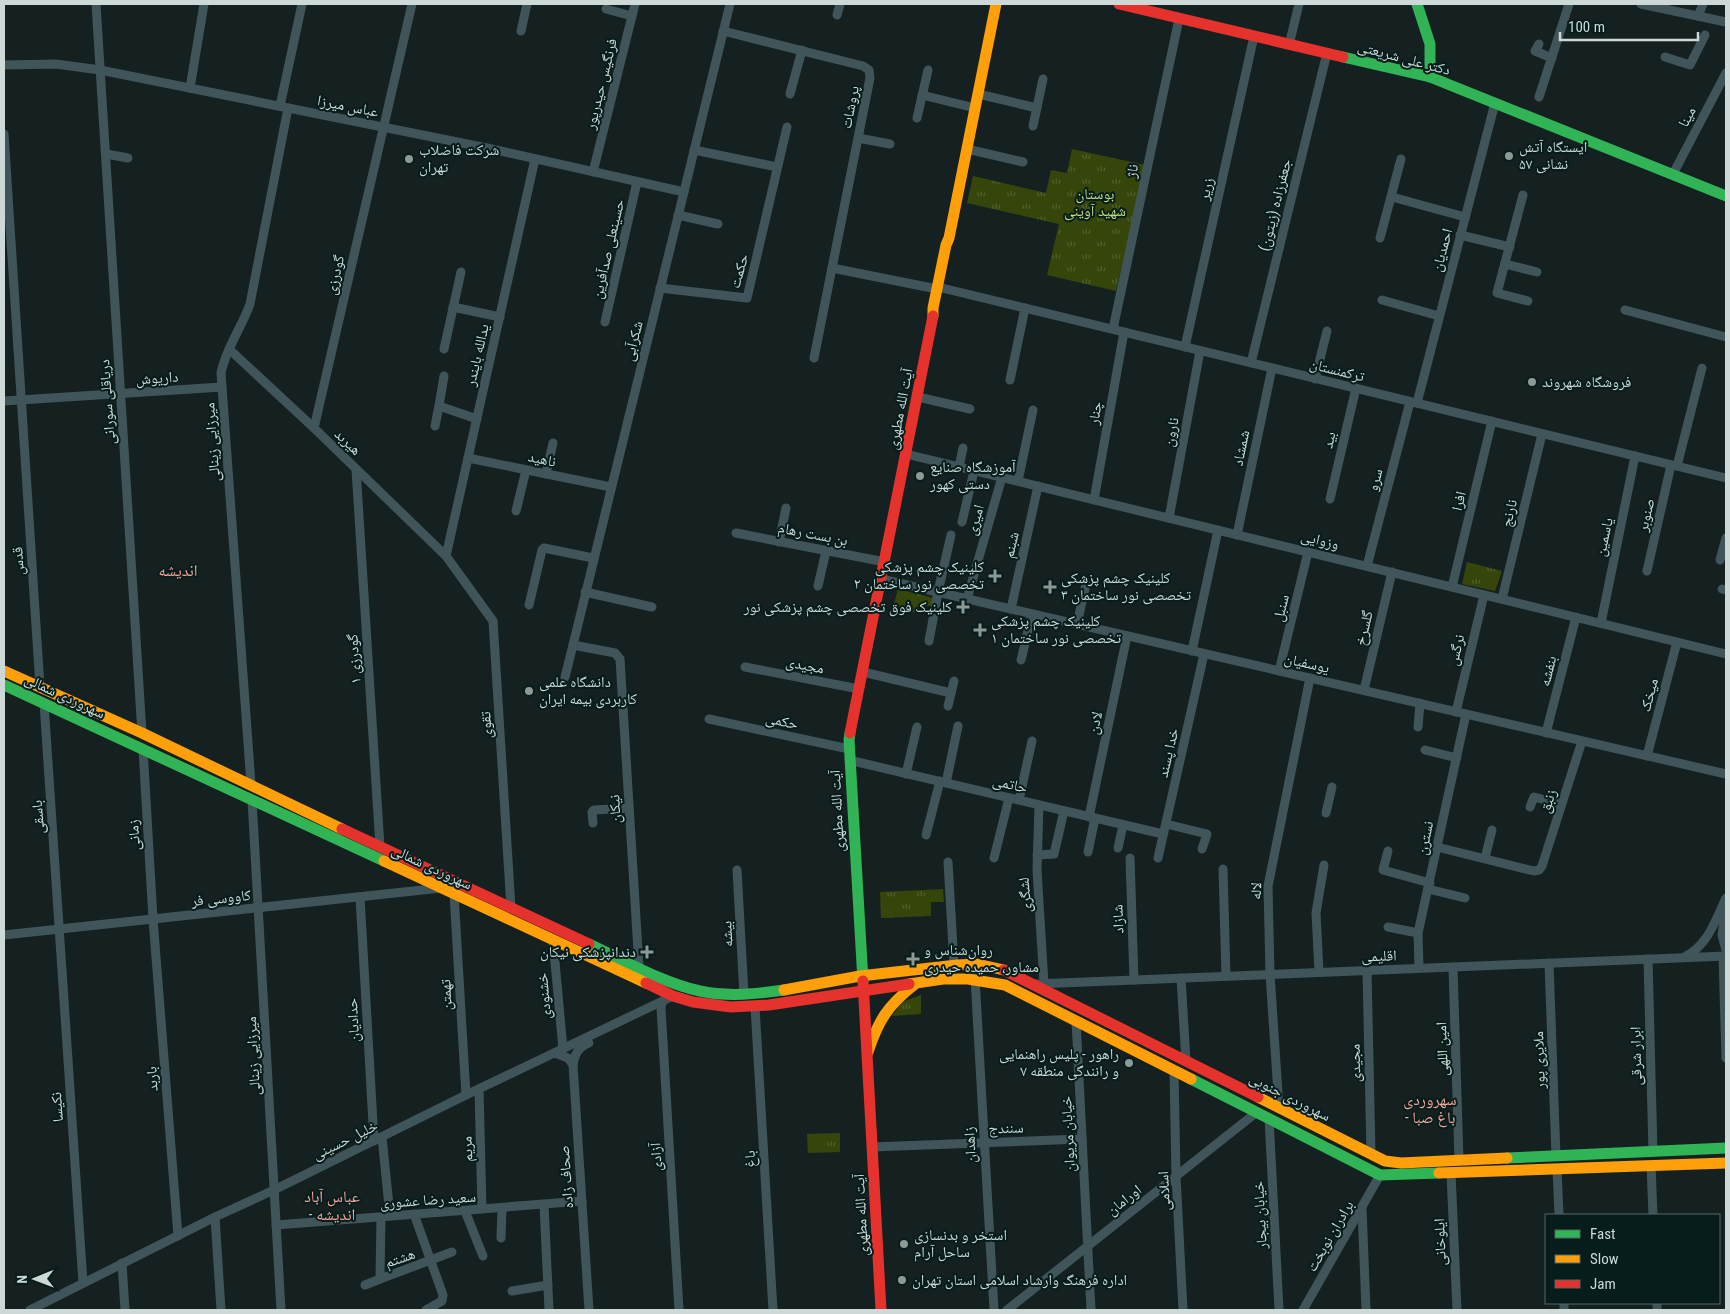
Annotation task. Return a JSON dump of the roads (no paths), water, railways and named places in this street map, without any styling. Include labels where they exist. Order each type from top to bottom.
[{"type":"main road","name":"آیت الله مطهری","points":[[881,1310],[862,989],[856,977],[849,740],[933,318],[938,310],[940,288],[950,246],[949,238],[996,4]]},
{"type":"main road","name":"دکتر علی شریعتی","points":[[1119,4],[1162,9],[1179,19],[1430,77],[1726,196]]},
{"type":"main road","points":[[1417,4],[1430,44],[1430,77]]},
{"type":"main road","name":"سهروردی شمالی","points":[[4,671],[142,733],[511,908],[639,967],[694,990],[711,994],[762,994],[856,977]]},
{"type":"main road","name":"سهروردی شمالی","points":[[4,685],[553,940],[665,1002],[690,1002],[708,1006],[755,1006],[862,989]]},
{"type":"main road","points":[[251,784],[252,800]]},
{"type":"main road","name":"سهروردی جنوبی","points":[[856,977],[976,964],[1010,972],[1039,984],[1082,1009],[1385,1161],[1400,1163],[1726,1148]]},
{"type":"main road","name":"سهروردی جنوبی","points":[[862,989],[918,982],[975,978],[1005,985],[1380,1175],[1726,1163]]},
{"type":"main road","points":[[866,1057],[883,1012],[894,1000],[918,982]]},
{"type":"main road","points":[[1076,1021],[1082,1009]]},
{"type":"main road","points":[[1556,1156],[1556,1169]]},
{"type":"street","name":"دریاقلی سورانی","points":[[96,4],[142,733]]},
{"type":"street","points":[[190,88],[204,4]]},
{"type":"street","name":"میرزایی زینالی","points":[[251,784],[222,366],[245,319],[250,304],[302,4]]},
{"type":"street","name":"گودرزی","points":[[314,428],[382,127],[412,4]]},
{"type":"street","points":[[521,31],[527,4]]},
{"type":"street","name":"فرنگیس حیدرپور","points":[[593,172],[635,4]]},
{"type":"street","name":"شکرآبی","points":[[565,677],[730,4]]},
{"type":"street","points":[[837,15],[840,4]]},
{"type":"street","points":[[1289,45],[1298,4]]},
{"type":"street","points":[[1539,97],[1569,4]]},
{"type":"street","points":[[1642,4],[1726,22]]},
{"type":"street","points":[[1698,16],[1703,4]]},
{"type":"street","points":[[606,9],[632,16]]},
{"type":"street","name":"ناژ","points":[[1113,329],[1179,19]]},
{"type":"street","name":"پروشات","points":[[723,31],[863,66],[869,70],[870,78],[814,358]]},
{"type":"street","points":[[1665,57],[1690,65],[1705,35]]},
{"type":"street","name":"زریر","points":[[1185,347],[1254,36]]},
{"type":"street","points":[[1539,44],[1535,51],[1552,58]]},
{"type":"street","points":[[790,94],[802,50]]},
{"type":"street","name":"جعفرزاده (زیتون)","points":[[1250,363],[1327,53]]},
{"type":"street","name":"عباس میرزا","points":[[4,66],[56,64],[100,70],[382,127],[684,192]]},
{"type":"street","points":[[917,118],[928,70]]},
{"type":"street","name":"مینا","points":[[1673,174],[1726,72]]},
{"type":"street","points":[[1033,126],[1043,79]]},
{"type":"street","points":[[978,94],[1037,108]]},
{"type":"street","points":[[922,95],[975,108]]},
{"type":"street","name":"احمدیان","points":[[1413,402],[1439,316],[1495,103]]},
{"type":"street","name":"حکمت","points":[[660,288],[747,298],[787,127]]},
{"type":"street","name":"قدس","points":[[4,134],[40,687]]},
{"type":"street","points":[[858,138],[890,144]]},
{"type":"street","points":[[967,149],[1023,162]]},
{"type":"street","points":[[694,150],[777,167]]},
{"type":"street","points":[[106,154],[128,158]]},
{"type":"street","name":"یدالله بایندر","points":[[446,556],[535,159]]},
{"type":"street","points":[[1380,238],[1401,159]]},
{"type":"street","name":"حسینعلی صدآفرین","points":[[605,322],[637,182]]},
{"type":"street","points":[[1523,195],[1497,293],[1528,302]]},
{"type":"street","points":[[1392,197],[1465,217]]},
{"type":"street","points":[[678,215],[718,224]]},
{"type":"street","points":[[1460,235],[1510,247]]},
{"type":"street","points":[[1505,264],[1537,272]]},
{"type":"street","points":[[832,268],[940,288]]},
{"type":"street","points":[[444,349],[462,272]]},
{"type":"street","name":"ترکمنستان","points":[[940,288],[1726,478]]},
{"type":"street","points":[[1382,300],[1439,316]]},
{"type":"street","points":[[453,307],[500,317]]},
{"type":"street","points":[[1010,380],[1025,308]]},
{"type":"street","points":[[1625,310],[1726,337]]},
{"type":"street","points":[[1315,379],[1327,331]]},
{"type":"street","name":"چنار","points":[[1094,500],[1124,332]]},
{"type":"street","name":"هیربد","points":[[229,349],[314,428],[446,556]]},
{"type":"street","name":"نارون","points":[[1169,518],[1200,350]]},
{"type":"street","name":"شمشاد","points":[[1237,534],[1272,368]]},
{"type":"street","name":"صنوبر","points":[[1647,571],[1702,368]]},
{"type":"street","points":[[435,426],[444,376]]},
{"type":"street","name":"داریوش","points":[[4,401],[222,387]]},
{"type":"street","name":"بید","points":[[1330,499],[1356,388]]},
{"type":"street","points":[[918,396],[970,409]]},
{"type":"street","name":"سرو","points":[[1367,566],[1413,402]]},
{"type":"street","points":[[439,406],[477,418]]},
{"type":"street","points":[[1018,481],[1034,410]]},
{"type":"street","name":"افرا","points":[[1452,587],[1492,422]]},
{"type":"street","name":"نارنج","points":[[1502,599],[1542,434]]},
{"type":"street","points":[[546,474],[553,443]]},
{"type":"street","points":[[959,467],[963,448]]},
{"type":"street","name":"وزوایی","points":[[906,454],[1726,654]]},
{"type":"street","name":"یاسمین","points":[[1601,623],[1635,456]]},
{"type":"street","name":"ناهید","points":[[468,458],[611,487]]},
{"type":"street","name":"گودرزی ۱","points":[[356,469],[380,847]]},
{"type":"street","points":[[516,511],[526,470]]},
{"type":"street","points":[[962,522],[974,470]]},
{"type":"street","name":"امیری","points":[[967,599],[1002,477]]},
{"type":"street","name":"شبنم","points":[[1010,609],[1038,486]]},
{"type":"street","points":[[779,542],[786,508]]},
{"type":"street","points":[[1192,651],[1218,530]]},
{"type":"street","name":"بن بست رهام","points":[[736,533],[885,562]]},
{"type":"street","points":[[929,642],[951,535]]},
{"type":"street","points":[[1720,560],[1726,538]]},
{"type":"street","points":[[529,605],[544,548],[594,558]]},
{"type":"street","points":[[818,586],[826,550]]},
{"type":"street","name":"سنبل","points":[[1279,671],[1308,552]]},
{"type":"street","name":"تقوی","points":[[446,556],[493,621],[511,908]]},
{"type":"street","name":"گلسرخ","points":[[1364,690],[1392,572]]},
{"type":"street","name":"یوسفیان","points":[[881,579],[1726,774]]},
{"type":"street","points":[[1077,624],[1086,584]]},
{"type":"street","points":[[585,592],[652,607]]},
{"type":"street","name":"نرگس","points":[[1456,712],[1484,595]]},
{"type":"street","points":[[1021,660],[1032,614]]},
{"type":"street","name":"بنفشه","points":[[1546,732],[1576,617]]},
{"type":"street","name":"لادن","points":[[1088,852],[1092,817],[1127,636]]},
{"type":"street","name":"میخک","points":[[1647,756],[1677,642]]},
{"type":"street","name":"نیکان","points":[[574,645],[614,653],[618,655],[621,663],[639,967]]},
{"type":"street","name":"خدا پسند","points":[[1158,858],[1204,654]]},
{"type":"street","name":"مجیدی","points":[[745,667],[859,690]]},
{"type":"street","points":[[863,672],[951,693]]},
{"type":"street","name":"لاله","points":[[1279,1108],[1270,974],[1268,886],[1310,678]]},
{"type":"street","points":[[948,706],[954,681]]},
{"type":"street","name":"باسقی","points":[[44,703],[59,929]]},
{"type":"street","points":[[1418,727],[1420,703]]},
{"type":"street","name":"نسترن","points":[[1419,968],[1418,933],[1466,714]]},
{"type":"street","name":"حکمی","points":[[709,719],[849,754]]},
{"type":"street","points":[[926,835],[958,726]]},
{"type":"street","points":[[906,774],[917,727]]},
{"type":"street","points":[[1019,800],[1032,741]]},
{"type":"street","name":"زنبق","points":[[1485,858],[1534,871],[1539,870],[1582,741]]},
{"type":"street","name":"زمانی","points":[[143,749],[153,919]]},
{"type":"street","points":[[1425,750],[1457,758]]},
{"type":"street","name":"حاتمی","points":[[849,754],[906,774],[1164,834]]},
{"type":"street","points":[[1326,812],[1332,787]]},
{"type":"street","points":[[1530,807],[1534,797],[1561,804]]},
{"type":"street","points":[[994,858],[1009,798]]},
{"type":"street","name":"میرزایی زینالی","points":[[252,800],[282,1310]]},
{"type":"street","name":"لشگری","points":[[1039,984],[1037,855],[1040,805]]},
{"type":"street","points":[[593,823],[592,812],[594,810],[629,808]]},
{"type":"street","points":[[1037,855],[1054,854],[1064,811]]},
{"type":"street","points":[[1166,824],[1207,834],[1202,849]]},
{"type":"street","points":[[1118,848],[1123,825]]},
{"type":"street","points":[[1437,847],[1485,858],[1492,830]]},
{"type":"street","points":[[1388,851],[1383,870],[1465,898]]},
{"type":"street","name":"شازاد","points":[[1130,858],[1134,980]]},
{"type":"street","points":[[948,862],[954,966]]},
{"type":"street","points":[[1319,972],[1316,914],[1324,865]]},
{"type":"street","points":[[1223,868],[1226,976]]},
{"type":"street","name":"بیشه","points":[[737,870],[744,995]]},
{"type":"street","name":"کاووسی فر","points":[[4,935],[441,888]]},
{"type":"street","name":"تهمتن","points":[[454,894],[466,1095]]},
{"type":"street","name":"حدادیان","points":[[360,897],[385,1217]]},
{"type":"street","points":[[1684,957],[1694,952],[1706,939],[1726,898]]},
{"type":"street","points":[[1726,907],[1722,935],[1725,954],[1726,1058]]},
{"type":"street","name":"باربد","points":[[153,919],[178,1236]]},
{"type":"street","points":[[1388,927],[1418,933]]},
{"type":"street","name":"نکیسا","points":[[59,929],[83,1283]]},
{"type":"street","name":"خشنودی","points":[[553,940],[559,1051]]},
{"type":"street","name":"اقلیمی","points":[[1039,984],[1648,959],[1725,954]]},
{"type":"street","name":"ابرار شرقی","points":[[1648,959],[1652,1152]]},
{"type":"street","name":"ملایری پور","points":[[1549,963],[1556,1156]]},
{"type":"street","name":"امین اللهی","points":[[1453,967],[1459,1160]]},
{"type":"street","name":"مجیدی","points":[[1367,970],[1371,1154]]},
{"type":"street","name":"زاهدان","points":[[975,978],[994,1310]]},
{"type":"street","points":[[1181,978],[1186,1061]]},
{"type":"street","points":[[573,1065],[575,1055],[581,1046],[665,1002]]},
{"type":"street","name":"خلیل حسینی","points":[[30,1310],[215,1217],[274,1190],[466,1095],[665,1002]]},
{"type":"street","name":"آزادی","points":[[665,1002],[679,1310]]},
{"type":"street","name":"باغ","points":[[755,1006],[773,1310]]},
{"type":"street","name":"خیابان مریوان","points":[[1076,1021],[1091,1310]]},
{"type":"street","points":[[559,1051],[573,1065]]},
{"type":"street","name":"صحاف زاده","points":[[573,1065],[589,1310]]},
{"type":"street","name":"اسلامی","points":[[1174,1070],[1176,1176],[1183,1310]]},
{"type":"street","name":"مریم","points":[[479,1089],[482,1209]]},
{"type":"street","name":"اورامان","points":[[1007,1310],[1257,1112]]},
{"type":"street","name":"خیابان بیجار","points":[[1269,1118],[1279,1310]]},
{"type":"street","name":"سنندج","points":[[872,1146],[1082,1139]]},
{"type":"street","points":[[1651,1166],[1653,1214]]},
{"type":"street","points":[[1556,1169],[1559,1214]]},
{"type":"street","name":"ایلوخانی","points":[[1451,1173],[1457,1310]]},
{"type":"street","name":"برادران نوبخت","points":[[1303,1310],[1380,1175]]},
{"type":"street","name":"سعید رضا عشوری","points":[[276,1225],[582,1201]]},
{"type":"street","points":[[544,1204],[549,1310]]},
{"type":"street","points":[[501,1238],[502,1208]]},
{"type":"street","points":[[1362,1208],[1366,1310]]},
{"type":"street","points":[[465,1210],[483,1256]]},
{"type":"street","points":[[414,1214],[443,1298],[442,1301],[426,1310]]},
{"type":"street","points":[[215,1217],[222,1310]]},
{"type":"street","name":"هشتم","points":[[385,1217],[380,1279],[430,1262],[452,1252]]},
{"type":"street","points":[[122,1264],[125,1310]]},
{"type":"street","points":[[365,1285],[380,1279]]},
{"type":"street","points":[[512,1291],[548,1284]]},
{"type":"place","name":"ایستگاه آتش نشانی ۵۷","points":[[1509,156]]},
{"type":"place","name":"شرکت فاضلاب تهران","points":[[409,159]]},
{"type":"place","name":"فروشگاه شهروند","points":[[1532,382]]},
{"type":"place","name":"آموزشگاه صنایع دستی کهور","points":[[920,476]]},
{"type":"place","name":"کلینیک چشم پزشکی تخصصی نور ساختمان ۲","points":[[995,576]]},
{"type":"place","name":"کلینیک چشم پزشکی تخصصی نور ساختمان ۳","points":[[1050,587]]},
{"type":"place","name":"کلینیک فوق تخصصی چشم پزشکی نور","points":[[963,607]]},
{"type":"place","name":"کلینیک چشم پزشکی تخصصی نور ساختمان ۱","points":[[980,630]]},
{"type":"place","name":"دانشگاه علمی کاربردی بیمه ایران","points":[[529,691]]},
{"type":"place","name":"دندانپزشکی نیکان","points":[[647,952]]},
{"type":"place","name":"روان‌شناس و مشاور، حمیده حیدری","points":[[913,959]]},
{"type":"place","name":"راهور - پلیس راهنمایی و رانندگی منطقه ۷","points":[[1129,1063]]},
{"type":"place","name":"استخر و بدنسازی ساحل آرام","points":[[904,1244]]},
{"type":"place","name":"اداره فرهنگ وارشاد اسلامی استان تهران","points":[[902,1280]]},
{"type":"district","name":"اندیشه","points":[[178,570]]},
{"type":"district","name":"سهروردی - باغ صبا","points":[[1430,1108]]},
{"type":"district","name":"عباس آباد - اندیشه","points":[[332,1205]]},
{"type":"park label","name":"بوستان شهید آوینی","points":[[1095,202]]}]
